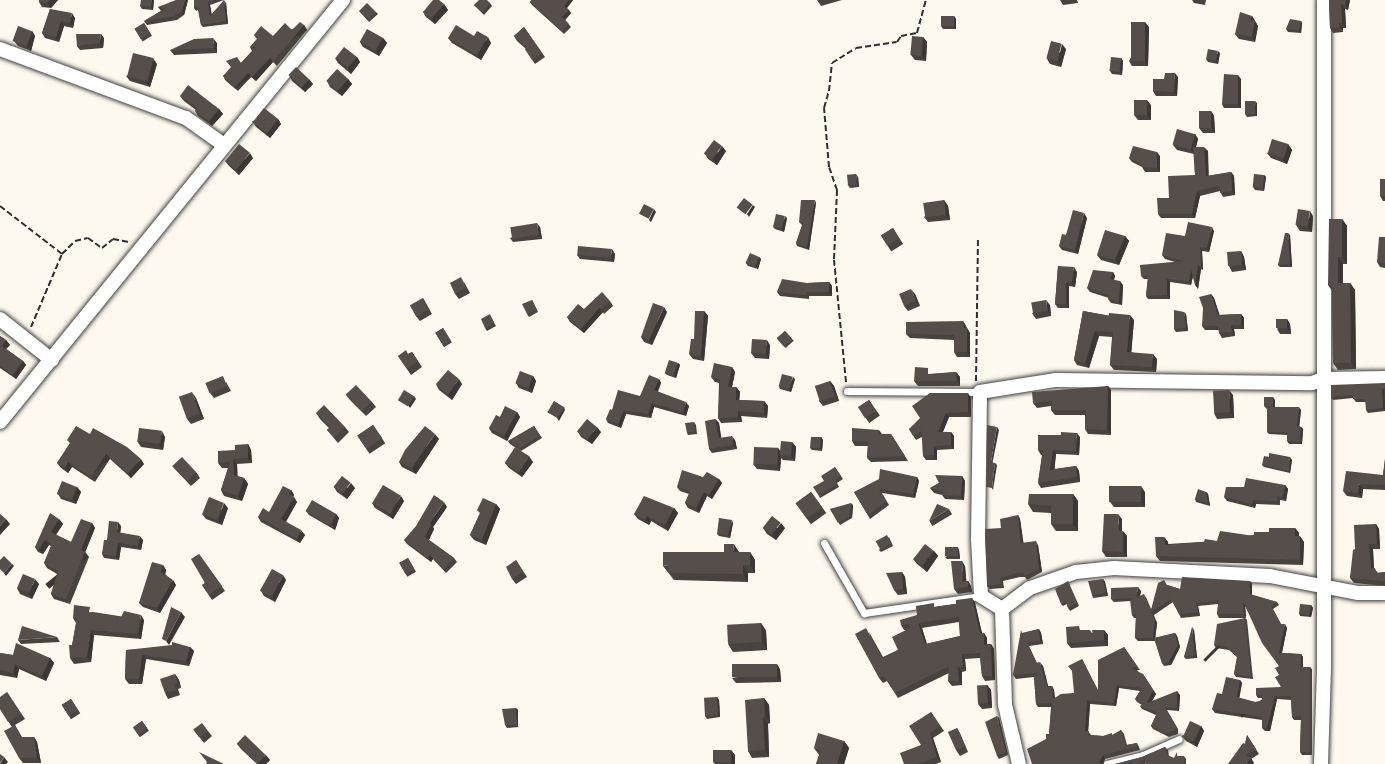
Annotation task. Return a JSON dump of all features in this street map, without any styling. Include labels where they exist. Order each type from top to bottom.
[{"type":"street","points":[[0,422],[343,0]]},
{"type":"street","points":[[1321,764],[1324,667],[1324,0]]},
{"type":"street","points":[[0,49],[186,118],[224,145]]},
{"type":"street","points":[[0,319],[52,360]]},
{"type":"street","points":[[1002,609],[981,596],[978,539],[980,392],[1056,380],[1312,383],[1323,379],[1385,378]]},
{"type":"street","points":[[1002,609],[1029,588],[1076,572],[1114,568],[1270,576],[1358,593],[1385,593]]},
{"type":"street","points":[[1002,609],[1005,705],[1019,764]]},
{"type":"lane","points":[[847,391],[929,394],[980,392]]},
{"type":"lane","points":[[824,543],[864,613],[981,596]]},
{"type":"lane","points":[[1107,764],[1143,755],[1179,739]]},
{"type":"path","points":[[847,391],[834,259],[837,190],[829,167],[824,108],[832,63],[856,48],[897,42],[901,36],[917,33],[926,0]]},
{"type":"path","points":[[0,206],[62,254]]},
{"type":"path","points":[[22,338],[29,331],[62,254],[75,241],[88,238],[102,248],[113,239],[144,246]]},
{"type":"path","points":[[978,240],[975,380],[980,392]]},
{"type":"building","points":[[39,0],[50,0],[47,3],[39,2]]},
{"type":"building","points":[[141,0],[152,0],[151,7],[140,6]]},
{"type":"building","points":[[176,0],[185,0],[182,11],[174,16],[144,21],[166,8],[158,7]]},
{"type":"building","points":[[194,0],[215,0],[208,2],[210,16],[224,0],[226,21],[201,25],[198,7],[194,8]]},
{"type":"building","points":[[433,0],[439,0],[444,4],[431,19],[423,12]]},
{"type":"building","points":[[479,0],[487,0],[490,3],[482,12],[474,5]]},
{"type":"building","points":[[531,0],[569,0],[564,6],[569,10],[562,17],[569,24],[562,31],[530,2]]},
{"type":"building","points":[[1329,0],[1346,0],[1345,5],[1341,4],[1342,23],[1339,23],[1340,27],[1330,28]]},
{"type":"building","points":[[367,3],[376,12],[368,20],[359,11]]},
{"type":"building","points":[[50,9],[72,13],[70,23],[61,21],[56,38],[42,33]]},
{"type":"building","points":[[1240,12],[1252,16],[1250,20],[1255,21],[1252,37],[1235,34]]},
{"type":"building","points":[[941,16],[954,16],[954,26],[941,26]]},
{"type":"building","points":[[1290,19],[1301,21],[1299,30],[1286,29]]},
{"type":"building","points":[[300,22],[304,25],[274,61],[270,58],[252,77],[248,73],[235,87],[223,76],[231,67],[226,61],[237,57],[241,63],[256,47],[250,47],[258,38],[254,35],[261,26],[273,36],[285,23],[292,30]]},
{"type":"building","points":[[1131,22],[1145,22],[1145,61],[1131,61]]},
{"type":"building","points":[[144,23],[150,33],[141,39],[135,29]]},
{"type":"building","points":[[456,25],[474,36],[477,31],[488,37],[477,55],[448,38]]},
{"type":"building","points":[[18,26],[32,31],[27,46],[13,41]]},
{"type":"building","points":[[524,27],[542,53],[532,60],[525,49],[527,48],[514,36]]},
{"type":"building","points":[[367,29],[383,38],[375,51],[360,42]]},
{"type":"building","points":[[76,34],[101,34],[100,43],[77,46]]},
{"type":"building","points":[[912,36],[923,37],[921,56],[910,55]]},
{"type":"building","points":[[213,38],[214,48],[170,50],[194,39]]},
{"type":"building","points":[[1051,41],[1062,44],[1057,61],[1046,58]]},
{"type":"building","points":[[344,47],[357,57],[348,68],[335,58]]},
{"type":"building","points":[[1208,49],[1218,51],[1216,61],[1206,59]]},
{"type":"building","points":[[133,53],[153,58],[148,81],[127,76]]},
{"type":"building","points":[[1111,57],[1121,58],[1119,72],[1110,71]]},
{"type":"building","points":[[296,67],[309,79],[302,87],[288,75]]},
{"type":"building","points":[[337,69],[348,79],[337,91],[326,81]]},
{"type":"building","points":[[1165,73],[1175,73],[1174,92],[1153,91],[1153,79],[1164,79]]},
{"type":"building","points":[[1224,74],[1238,75],[1238,104],[1222,104]]},
{"type":"building","points":[[188,85],[219,109],[209,121],[195,111],[198,108],[180,96]]},
{"type":"building","points":[[1134,100],[1147,100],[1147,115],[1134,115]]},
{"type":"building","points":[[1245,101],[1255,101],[1255,114],[1245,114]]},
{"type":"building","points":[[264,108],[278,119],[267,133],[253,122]]},
{"type":"building","points":[[1199,111],[1211,111],[1211,128],[1199,128]]},
{"type":"building","points":[[1177,129],[1195,134],[1191,150],[1173,144]]},
{"type":"building","points":[[1272,139],[1288,144],[1284,158],[1268,153]]},
{"type":"building","points":[[714,140],[722,146],[712,160],[704,154]]},
{"type":"building","points":[[239,144],[250,153],[236,170],[225,161]]},
{"type":"building","points":[[1133,146],[1157,152],[1157,168],[1142,167],[1142,164],[1129,158]]},
{"type":"building","points":[[1193,147],[1204,147],[1206,176],[1231,172],[1232,191],[1220,193],[1219,186],[1197,191],[1192,214],[1158,214],[1157,198],[1169,198],[1168,176],[1195,175]]},
{"type":"building","points":[[856,174],[857,185],[848,186],[847,175]]},
{"type":"building","points":[[1254,174],[1264,175],[1263,188],[1253,187]]},
{"type":"building","points":[[1380,179],[1385,179],[1385,196],[1380,196]]},
{"type":"building","points":[[744,198],[753,205],[745,214],[737,207]]},
{"type":"building","points":[[801,200],[815,200],[807,247],[796,243],[803,223],[799,222]]},
{"type":"building","points":[[944,200],[946,215],[925,218],[923,203]]},
{"type":"building","points":[[644,204],[654,209],[649,219],[639,214]]},
{"type":"building","points":[[1298,209],[1310,211],[1307,227],[1295,225]]},
{"type":"building","points":[[1073,210],[1084,213],[1075,250],[1059,246],[1062,234],[1066,235]]},
{"type":"building","points":[[776,214],[785,216],[782,229],[773,227]]},
{"type":"building","points":[[1329,219],[1342,219],[1342,257],[1338,257],[1338,283],[1350,283],[1351,363],[1333,363],[1332,285],[1328,285]]},
{"type":"building","points":[[1188,222],[1212,227],[1207,248],[1200,247],[1201,266],[1198,265],[1195,285],[1191,270],[1189,281],[1167,279],[1167,295],[1146,296],[1148,275],[1141,276],[1140,265],[1183,261],[1162,255],[1166,233],[1185,236]]},
{"type":"building","points":[[537,223],[539,235],[512,239],[510,227]]},
{"type":"building","points":[[893,228],[899,238],[887,245],[881,235]]},
{"type":"building","points":[[1105,230],[1125,236],[1115,260],[1097,255]]},
{"type":"building","points":[[1285,233],[1288,233],[1290,264],[1278,265]]},
{"type":"building","points":[[1379,237],[1385,237],[1385,263],[1377,262]]},
{"type":"building","points":[[578,246],[612,249],[611,258],[577,255]]},
{"type":"building","points":[[1241,251],[1242,265],[1228,266],[1227,252]]},
{"type":"building","points":[[750,253],[759,257],[755,267],[746,263]]},
{"type":"building","points":[[1058,266],[1074,267],[1072,282],[1066,282],[1066,304],[1055,304]]},
{"type":"building","points":[[1093,270],[1113,272],[1110,279],[1120,281],[1119,302],[1108,299],[1109,295],[1087,288]]},
{"type":"building","points":[[461,277],[466,287],[455,294],[450,283]]},
{"type":"building","points":[[782,279],[807,283],[829,282],[829,292],[806,292],[806,295],[777,292]]},
{"type":"building","points":[[911,289],[916,301],[904,306],[899,294]]},
{"type":"building","points":[[602,292],[610,301],[601,309],[599,308],[581,329],[567,317],[578,304],[584,309]]},
{"type":"building","points":[[1211,294],[1218,315],[1241,314],[1241,325],[1231,325],[1232,332],[1219,333],[1218,326],[1202,326],[1203,308],[1199,297]]},
{"type":"building","points":[[423,298],[429,309],[416,317],[410,305]]},
{"type":"building","points":[[532,300],[537,310],[527,314],[522,304]]},
{"type":"building","points":[[1046,300],[1048,311],[1033,313],[1031,303]]},
{"type":"building","points":[[653,303],[664,307],[649,340],[641,337]]},
{"type":"building","points":[[1174,310],[1184,312],[1186,328],[1174,329]]},
{"type":"building","points":[[695,311],[704,311],[701,356],[689,354],[691,339],[694,339]]},
{"type":"building","points":[[1083,311],[1109,316],[1109,313],[1130,315],[1127,352],[1153,354],[1152,367],[1110,365],[1113,332],[1095,331],[1085,363],[1074,360]]},
{"type":"building","points":[[490,314],[494,323],[485,328],[481,319]]},
{"type":"building","points":[[1276,319],[1287,319],[1287,328],[1276,328]]},
{"type":"building","points":[[963,321],[964,328],[967,328],[967,352],[954,352],[954,335],[906,334],[906,322]]},
{"type":"building","points":[[443,328],[451,341],[443,345],[435,333]]},
{"type":"building","points":[[785,331],[792,339],[784,347],[777,338]]},
{"type":"building","points":[[0,336],[6,340],[2,346],[23,361],[13,375],[0,365]]},
{"type":"building","points":[[752,339],[767,340],[766,354],[751,353]]},
{"type":"building","points":[[406,350],[408,354],[412,352],[418,361],[407,369],[398,356]]},
{"type":"building","points":[[669,360],[678,363],[673,376],[665,373]]},
{"type":"building","points":[[714,363],[732,367],[728,387],[736,387],[736,400],[764,401],[764,413],[738,411],[738,417],[718,418],[720,379],[711,377]]},
{"type":"building","points":[[915,367],[928,368],[928,374],[956,372],[957,381],[914,381]]},
{"type":"building","points":[[448,370],[459,379],[448,395],[436,384]]},
{"type":"building","points":[[520,371],[533,376],[528,388],[515,383]]},
{"type":"building","points":[[782,374],[793,377],[789,389],[779,387]]},
{"type":"building","points":[[649,375],[659,379],[654,390],[686,402],[683,412],[652,403],[648,414],[624,410],[618,424],[606,419],[610,409],[612,410],[618,390],[640,396]]},
{"type":"building","points":[[223,376],[227,386],[210,393],[205,383]]},
{"type":"building","points":[[830,381],[835,396],[820,401],[815,386]]},
{"type":"building","points":[[1385,383],[1385,388],[1382,388],[1383,408],[1366,410],[1365,399],[1353,399],[1353,395],[1331,397],[1331,385]]},
{"type":"building","points":[[356,385],[372,402],[361,411],[346,395]]},
{"type":"building","points":[[1108,386],[1107,430],[1085,429],[1086,410],[1051,410],[1052,401],[1033,403],[1032,392]]},
{"type":"building","points":[[404,390],[414,396],[408,406],[398,400]]},
{"type":"building","points":[[1229,390],[1230,412],[1214,413],[1213,391]]},
{"type":"building","points":[[192,392],[200,414],[187,418],[179,397]]},
{"type":"building","points":[[930,393],[968,393],[968,412],[946,413],[938,432],[951,432],[951,445],[934,446],[934,455],[923,456],[922,431],[913,436],[909,429],[920,418],[912,406]]},
{"type":"building","points":[[1264,397],[1273,397],[1273,406],[1264,406]]},
{"type":"building","points":[[869,400],[876,411],[865,418],[858,407]]},
{"type":"building","points":[[554,401],[564,407],[558,418],[547,412]]},
{"type":"building","points":[[324,405],[345,427],[334,437],[327,430],[330,427],[316,413]]},
{"type":"building","points":[[505,406],[517,412],[504,436],[489,428],[496,415],[500,417]]},
{"type":"building","points":[[1267,407],[1299,407],[1297,426],[1301,427],[1300,442],[1287,441],[1287,432],[1267,432]]},
{"type":"building","points":[[587,419],[597,427],[587,440],[577,431]]},
{"type":"building","points":[[715,419],[719,438],[732,436],[733,445],[709,449],[705,421]]},
{"type":"building","points":[[694,422],[695,431],[687,433],[685,423]]},
{"type":"building","points":[[373,425],[382,438],[367,449],[357,436]]},
{"type":"building","points":[[987,425],[997,427],[991,462],[995,463],[992,488],[986,487]]},
{"type":"building","points":[[76,426],[90,434],[93,428],[127,447],[141,459],[128,473],[106,454],[91,477],[68,462],[65,468],[57,463],[71,442],[67,440]]},
{"type":"building","points":[[425,426],[435,434],[412,468],[399,462],[405,450]]},
{"type":"building","points":[[534,426],[540,436],[520,448],[508,441]]},
{"type":"building","points":[[139,428],[162,431],[160,444],[137,441]]},
{"type":"building","points":[[852,428],[879,430],[879,434],[891,434],[905,456],[867,458],[868,441],[852,441]]},
{"type":"building","points":[[1061,432],[1077,433],[1076,451],[1053,450],[1050,470],[1076,466],[1077,477],[1038,483],[1043,450],[1038,450],[1038,435],[1061,435]]},
{"type":"building","points":[[811,437],[821,437],[820,448],[810,448]]},
{"type":"building","points":[[781,441],[792,442],[791,456],[780,455]]},
{"type":"building","points":[[248,444],[248,458],[233,459],[234,475],[244,478],[238,496],[221,490],[230,462],[218,463],[218,451],[235,450],[235,445]]},
{"type":"building","points":[[515,447],[529,456],[519,472],[505,463]]},
{"type":"building","points":[[754,447],[778,448],[777,465],[753,464]]},
{"type":"building","points":[[1269,453],[1290,457],[1289,471],[1262,465],[1264,456],[1269,457]]},
{"type":"building","points":[[182,457],[196,472],[187,481],[172,466]]},
{"type":"building","points":[[1385,459],[1385,485],[1359,484],[1358,493],[1343,491],[1346,471],[1383,475]]},
{"type":"building","points":[[835,467],[841,476],[835,480],[837,484],[819,496],[813,487],[824,481],[821,476]]},
{"type":"building","points":[[880,469],[917,477],[913,494],[879,489],[886,501],[868,515],[854,492],[879,479]]},
{"type":"building","points":[[682,470],[703,477],[707,472],[719,479],[709,495],[704,492],[696,508],[685,503],[690,491],[677,487]]},
{"type":"building","points":[[935,475],[962,476],[961,496],[942,495],[943,491],[930,488],[939,483]]},
{"type":"building","points":[[342,476],[351,483],[342,494],[333,487]]},
{"type":"building","points":[[1246,478],[1285,485],[1283,497],[1277,496],[1277,501],[1253,500],[1252,504],[1224,497],[1226,487],[1244,487]]},
{"type":"building","points":[[62,481],[77,487],[72,500],[57,494]]},
{"type":"building","points":[[383,485],[401,496],[390,514],[372,503]]},
{"type":"building","points":[[283,486],[291,490],[289,494],[294,497],[281,519],[301,530],[297,539],[258,517],[263,508],[269,512]]},
{"type":"building","points":[[1109,486],[1141,486],[1141,502],[1109,502]]},
{"type":"building","points":[[1198,489],[1206,492],[1208,503],[1195,499]]},
{"type":"building","points":[[811,492],[822,507],[807,519],[796,503]]},
{"type":"building","points":[[1029,494],[1073,494],[1073,524],[1051,524],[1051,506],[1028,504]]},
{"type":"building","points":[[434,495],[444,502],[430,523],[425,537],[454,558],[443,569],[430,555],[428,558],[404,540],[416,526]]},
{"type":"building","points":[[644,496],[674,508],[665,525],[647,516],[645,520],[634,514]]},
{"type":"building","points":[[209,497],[224,503],[217,520],[202,514]]},
{"type":"building","points":[[483,498],[496,504],[482,540],[470,535],[481,511],[477,510]]},
{"type":"building","points":[[312,500],[336,514],[330,525],[306,511]]},
{"type":"building","points":[[851,503],[850,516],[838,523],[830,509]]},
{"type":"building","points":[[937,504],[949,509],[929,521]]},
{"type":"building","points":[[50,513],[59,519],[51,532],[71,542],[81,519],[92,523],[81,550],[85,552],[66,599],[51,594],[58,571],[44,563],[52,544],[45,540],[39,549],[35,547]]},
{"type":"building","points":[[0,514],[6,519],[0,526]]},
{"type":"building","points":[[1104,514],[1118,514],[1119,531],[1123,531],[1123,552],[1102,551]]},
{"type":"building","points":[[1018,515],[1021,543],[1036,541],[1039,569],[1024,576],[1024,573],[1017,573],[1000,578],[1001,584],[987,586],[985,529],[1001,528],[1000,519]]},
{"type":"building","points":[[772,516],[781,523],[771,535],[763,528]]},
{"type":"building","points":[[719,518],[732,520],[728,535],[717,534]]},
{"type":"building","points":[[109,521],[118,522],[117,532],[140,536],[138,546],[118,543],[116,556],[102,554],[104,540],[107,540]]},
{"type":"building","points":[[1376,524],[1377,544],[1369,544],[1371,568],[1375,568],[1376,573],[1385,572],[1385,581],[1350,578],[1353,550],[1355,549],[1354,525]]},
{"type":"building","points":[[1269,528],[1295,528],[1295,536],[1300,536],[1300,560],[1156,556],[1155,537],[1164,537],[1165,545],[1204,542],[1205,539],[1217,541],[1220,531],[1254,536],[1254,532],[1269,532]]},
{"type":"building","points":[[887,535],[892,544],[880,550],[876,541]]},
{"type":"building","points":[[724,544],[734,544],[733,552],[750,552],[750,565],[743,565],[743,574],[669,573],[668,565],[663,566],[663,552],[724,552]]},
{"type":"building","points":[[925,544],[934,551],[922,566],[913,559]]},
{"type":"building","points":[[945,547],[958,547],[958,556],[945,556]]},
{"type":"building","points":[[199,554],[222,586],[209,595],[191,559]]},
{"type":"building","points":[[4,556],[12,564],[4,573],[0,569],[0,560]]},
{"type":"building","points":[[408,558],[414,569],[406,574],[399,563]]},
{"type":"building","points":[[516,560],[523,572],[512,579],[506,567]]},
{"type":"building","points":[[951,561],[962,561],[963,582],[968,581],[968,587],[954,589]]},
{"type":"building","points":[[152,562],[163,565],[161,572],[173,580],[157,608],[139,603]]},
{"type":"building","points":[[272,569],[283,575],[271,597],[260,591]]},
{"type":"building","points":[[902,572],[903,589],[894,590],[886,573]]},
{"type":"building","points":[[23,574],[35,579],[29,593],[17,588]]},
{"type":"building","points":[[1182,577],[1250,581],[1250,594],[1277,602],[1271,606],[1281,624],[1285,624],[1279,653],[1301,654],[1301,667],[1310,667],[1310,752],[1300,752],[1301,716],[1292,717],[1291,696],[1275,696],[1267,728],[1262,728],[1262,717],[1212,709],[1217,693],[1222,694],[1226,677],[1240,680],[1237,697],[1255,702],[1262,701],[1262,695],[1256,695],[1256,688],[1281,687],[1275,677],[1279,675],[1275,668],[1279,666],[1262,643],[1243,601],[1244,614],[1217,614],[1219,600],[1196,603],[1198,612],[1179,614],[1171,599],[1151,612],[1155,620],[1153,638],[1135,638],[1136,614],[1132,615],[1130,600],[1135,598],[1111,599],[1111,588],[1138,587],[1137,597],[1144,594],[1151,610],[1158,583],[1164,580],[1167,585],[1180,589]]},
{"type":"building","points":[[1103,579],[1106,593],[1092,595],[1088,581]]},
{"type":"building","points":[[1068,581],[1077,603],[1068,608],[1066,601],[1061,604],[1055,589]]},
{"type":"building","points":[[972,598],[980,633],[984,633],[984,645],[991,644],[992,676],[982,676],[980,653],[962,654],[963,666],[958,667],[959,681],[948,681],[949,666],[895,693],[884,676],[879,678],[855,634],[866,628],[882,658],[898,650],[892,637],[910,628],[909,624],[901,625],[900,620],[917,615],[916,606],[934,603],[934,607],[956,604],[956,600]],"holes":[[[959,617],[960,636],[925,644],[918,623]]]},
{"type":"building","points":[[1300,604],[1311,605],[1309,615],[1299,613]]},
{"type":"building","points":[[74,605],[90,607],[89,612],[121,617],[124,611],[141,615],[138,634],[91,630],[87,657],[70,658],[69,645],[72,645],[77,618],[73,618]]},
{"type":"building","points":[[171,607],[181,612],[166,641],[162,639]]},
{"type":"building","points":[[1245,618],[1251,677],[1234,674],[1237,657],[1227,647],[1214,645],[1217,624]]},
{"type":"building","points":[[761,623],[762,642],[728,644],[727,625]]},
{"type":"building","points":[[22,626],[57,637],[18,640]]},
{"type":"building","points":[[1079,626],[1080,630],[1090,630],[1093,635],[1092,630],[1104,630],[1104,640],[1067,643],[1066,627]]},
{"type":"building","points":[[1192,627],[1195,656],[1184,657]]},
{"type":"building","points":[[1039,629],[1040,641],[1027,642],[1036,663],[1040,662],[1047,687],[1052,686],[1053,699],[1061,694],[1074,693],[1072,671],[1068,666],[1082,659],[1098,692],[1098,660],[1124,647],[1137,666],[1131,668],[1143,674],[1153,690],[1147,703],[1177,691],[1177,708],[1164,707],[1176,726],[1175,730],[1166,734],[1151,726],[1157,713],[1140,706],[1144,704],[1135,699],[1142,688],[1117,685],[1114,703],[1087,700],[1085,731],[1089,731],[1088,735],[1103,736],[1112,733],[1112,735],[1121,730],[1126,745],[1137,743],[1137,747],[1103,755],[1099,763],[1102,764],[1032,764],[1027,749],[1046,739],[1046,734],[1049,734],[1052,703],[1036,704],[1034,676],[1039,673],[1013,675],[1021,630],[1022,633]]},
{"type":"building","points":[[1175,633],[1178,645],[1169,662],[1162,663],[1154,638]]},
{"type":"building","points":[[172,642],[190,647],[186,661],[142,655],[139,679],[125,679],[126,650],[172,645]]},
{"type":"building","points":[[16,643],[50,658],[42,676],[15,664],[13,673],[0,670],[0,653],[13,655]]},
{"type":"building","points":[[732,664],[777,664],[777,677],[732,677]]},
{"type":"building","points":[[175,674],[178,683],[174,684],[176,690],[165,693],[160,679]]},
{"type":"building","points":[[987,685],[988,703],[978,703],[977,686]]},
{"type":"building","points":[[7,692],[21,714],[8,722],[0,709],[0,697]]},
{"type":"building","points":[[717,697],[718,715],[705,716],[704,698]]},
{"type":"building","points":[[764,698],[765,750],[748,751],[745,700]]},
{"type":"building","points":[[71,699],[78,710],[69,716],[62,705]]},
{"type":"building","points":[[516,708],[517,725],[505,725],[502,709]]},
{"type":"building","points":[[931,712],[940,726],[930,733],[937,757],[917,764],[904,764],[900,753],[921,745],[909,726]]},
{"type":"building","points":[[997,716],[1006,752],[997,756],[985,722]]},
{"type":"building","points":[[142,721],[147,728],[138,735],[133,727]]},
{"type":"building","points":[[1190,721],[1201,726],[1194,741],[1183,737]]},
{"type":"building","points":[[202,723],[208,731],[199,738],[193,730]]},
{"type":"building","points":[[15,725],[21,737],[34,737],[37,758],[19,758],[4,731]]},
{"type":"building","points":[[957,728],[965,746],[956,750],[948,732]]},
{"type":"building","points":[[818,733],[844,741],[837,764],[816,764],[821,750],[814,748]]},
{"type":"building","points":[[245,735],[266,755],[258,764],[237,744]]},
{"type":"building","points":[[1247,735],[1256,749],[1246,755],[1251,758],[1246,764],[1228,764],[1243,743],[1245,744]]},
{"type":"building","points":[[1165,747],[1168,756],[1174,758],[1177,752],[1177,756],[1184,756],[1184,764],[1146,764],[1145,759],[1137,764],[1131,761],[1127,764],[1115,764],[1142,757]]},
{"type":"building","points":[[713,750],[731,750],[731,762],[713,762]]},
{"type":"building","points":[[199,752],[224,764],[206,764],[207,762]]}]
